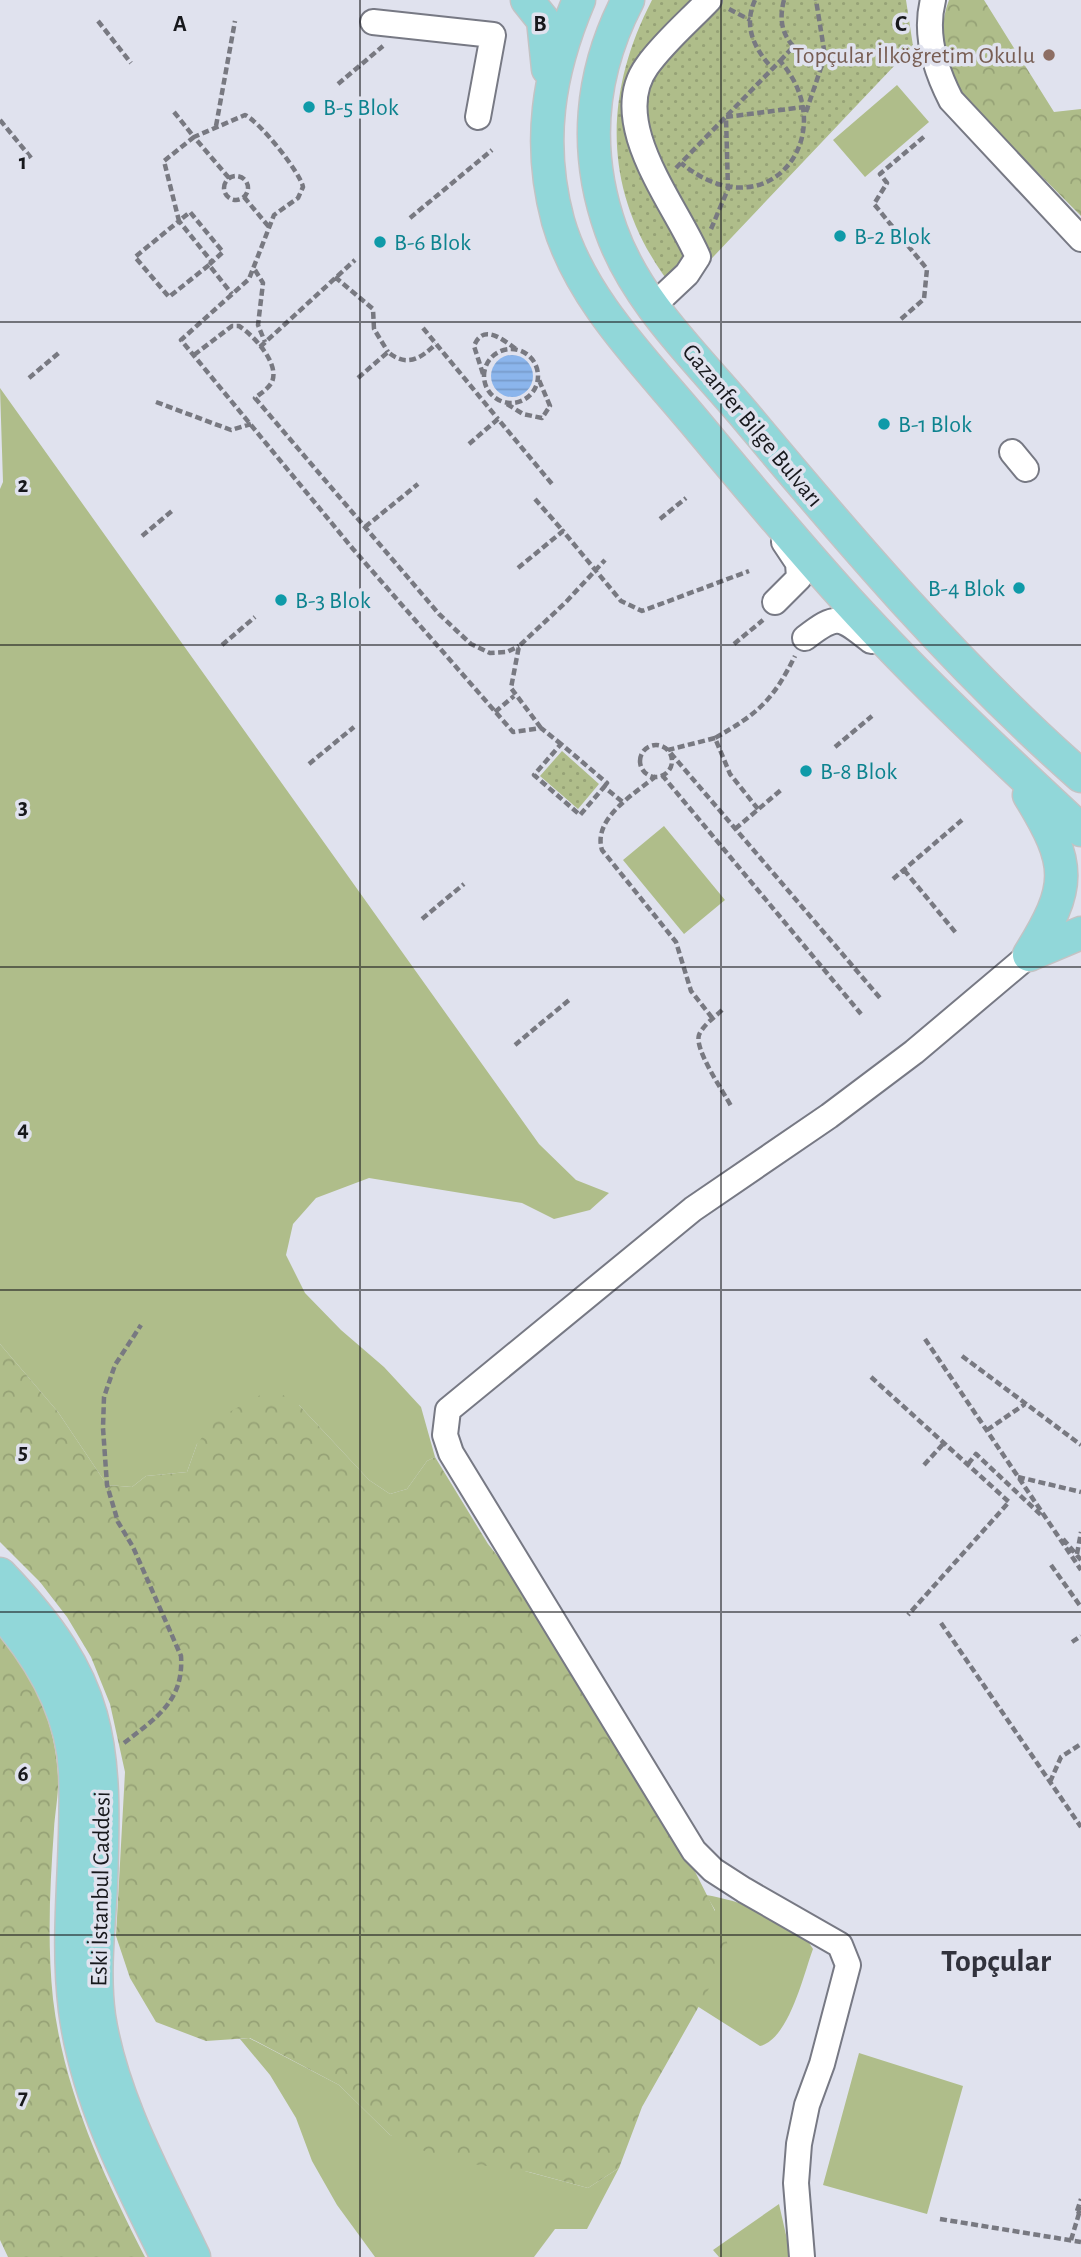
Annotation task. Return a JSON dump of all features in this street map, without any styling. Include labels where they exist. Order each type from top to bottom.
[{"type":"main road","points":[[527,0],[543,20],[544,51],[551,84]]},
{"type":"main road","name":"Gazanfer Bilge Bulvarı","points":[[579,0],[562,40],[551,84],[545,144],[552,196],[565,240],[608,317],[783,529],[951,709],[1010,765]]},
{"type":"main road","name":"Gazanfer Bilge Bulvarı","points":[[628,0],[606,48],[598,77],[592,138],[596,178],[611,232],[635,282],[884,581],[1036,736],[1081,776]]},
{"type":"main road","points":[[1036,736],[1081,763]]},
{"type":"main road","points":[[1010,765],[1081,830]]},
{"type":"main road","points":[[1010,765],[1049,828],[1060,854],[1062,884],[1072,927]]},
{"type":"main road","points":[[1029,955],[1072,927],[1081,888]]},
{"type":"main road","name":"Eski İstanbul Caddesi","points":[[0,1574],[40,1619],[69,1662],[90,1707],[101,1762],[101,1885],[95,1956],[106,2050],[152,2168],[194,2257]]},
{"type":"main road","name":"Eski İstanbul Caddesi","points":[[0,1611],[33,1651],[64,1716],[75,1770],[72,1967],[81,2048],[127,2175],[167,2257]]},
{"type":"street","points":[[653,306],[687,274],[698,257],[634,127],[639,78],[647,65],[709,0]]},
{"type":"street","points":[[933,0],[930,42],[940,80],[951,100],[1081,239]]},
{"type":"street","points":[[383,30],[493,35],[478,117]]},
{"type":"street","points":[[691,418],[798,563],[799,578],[773,608]]},
{"type":"street","points":[[804,638],[826,621],[842,620],[951,709]]},
{"type":"street","points":[[802,2257],[796,2194],[799,2144],[807,2105],[848,1965],[844,1955],[839,1945],[823,1932],[744,1890],[713,1870],[694,1851],[451,1453],[445,1435],[448,1410],[693,1209],[840,1108],[914,1052],[1029,955]]},
{"type":"path","points":[[755,0],[750,20],[751,34],[755,46],[773,69]]},
{"type":"path","points":[[784,0],[781,24],[784,34],[793,47],[808,58],[823,63]]},
{"type":"path","points":[[681,163],[714,185],[728,189],[758,187],[779,173],[797,150],[825,56],[816,0]]},
{"type":"path","points":[[98,21],[131,63]]},
{"type":"path","points":[[216,127],[235,21]]},
{"type":"path","points":[[338,84],[383,30]]},
{"type":"path","points":[[661,183],[793,47]]},
{"type":"path","points":[[780,61],[790,72],[805,116]]},
{"type":"path","points":[[726,117],[804,107]]},
{"type":"path","points":[[174,112],[229,178]]},
{"type":"path","points":[[232,294],[178,221],[164,161],[194,137],[239,117],[250,118],[302,180],[302,192],[279,209],[254,270],[232,294],[181,340],[353,549],[513,732],[541,728]]},
{"type":"path","points":[[698,257],[728,189],[726,117]]},
{"type":"path","points":[[0,120],[32,159]]},
{"type":"path","points":[[901,319],[924,299],[927,269],[874,204],[887,183],[880,174],[926,135]]},
{"type":"path","points":[[410,219],[492,150]]},
{"type":"path","points":[[239,176],[245,180],[248,187],[244,197],[237,200],[227,195],[224,187],[229,178],[239,176]]},
{"type":"path","points":[[244,197],[269,228]]},
{"type":"path","points":[[190,212],[223,252],[210,263],[169,298],[135,257],[190,212]]},
{"type":"path","points":[[260,347],[355,260]]},
{"type":"path","points":[[254,270],[263,283],[258,326],[265,342]]},
{"type":"path","points":[[335,277],[373,309],[374,329],[388,352],[402,360],[419,359],[436,345]]},
{"type":"path","points":[[194,355],[232,327],[239,326],[245,330],[272,365],[273,378],[268,387],[255,398],[439,614],[471,644],[497,654],[519,646],[565,603],[605,560]]},
{"type":"path","points":[[423,328],[552,484]]},
{"type":"path","points":[[487,333],[495,334],[534,361],[548,398],[549,411],[541,418],[530,417],[491,394],[484,378],[474,346],[477,338],[487,333]]},
{"type":"path","points":[[484,378],[485,369],[495,355],[502,351],[518,350]]},
{"type":"path","points":[[29,378],[61,351]]},
{"type":"path","points":[[358,378],[388,352]]},
{"type":"path","points":[[507,403],[516,403],[531,395],[539,378]]},
{"type":"path","points":[[483,401],[491,394]]},
{"type":"path","points":[[156,402],[231,430],[251,425]]},
{"type":"path","points":[[469,444],[498,419]]},
{"type":"path","points":[[365,527],[418,484]]},
{"type":"path","points":[[660,519],[686,498]]},
{"type":"path","points":[[536,499],[621,601],[642,611],[749,571]]},
{"type":"path","points":[[142,536],[172,511]]},
{"type":"path","points":[[519,568],[563,531]]},
{"type":"path","points":[[734,644],[773,608]]},
{"type":"path","points":[[222,645],[255,617]]},
{"type":"path","points":[[668,750],[716,738],[769,701],[780,688],[804,638]]},
{"type":"path","points":[[519,646],[512,677],[514,696],[541,728],[561,744],[607,783],[580,815],[534,775],[561,744]]},
{"type":"path","points":[[495,712],[514,696]]},
{"type":"path","points":[[835,747],[872,716]]},
{"type":"path","points":[[309,764],[354,727]]},
{"type":"path","points":[[716,738],[730,774],[758,810]]},
{"type":"path","points":[[861,1014],[659,776],[643,769],[641,754],[653,745],[668,750],[880,998]]},
{"type":"path","points":[[668,750],[671,764],[624,803],[604,827],[599,841],[602,850],[676,942],[691,991],[713,1019]]},
{"type":"path","points":[[604,787],[624,803]]},
{"type":"path","points":[[735,829],[781,790]]},
{"type":"path","points":[[893,879],[962,820]]},
{"type":"path","points":[[904,870],[956,933]]},
{"type":"path","points":[[422,919],[464,884]]},
{"type":"path","points":[[515,1045],[569,1000]]},
{"type":"path","points":[[723,1010],[698,1037],[699,1048],[731,1105]]},
{"type":"path","points":[[101,1762],[156,1718],[176,1695],[183,1675],[181,1656],[134,1546],[118,1522],[107,1485],[104,1397],[115,1365],[141,1325]]},
{"type":"path","points":[[925,1339],[1081,1570]]},
{"type":"path","points":[[962,1356],[1081,1445]]},
{"type":"path","points":[[871,1377],[1009,1502],[908,1615]]},
{"type":"path","points":[[987,1430],[1025,1404]]},
{"type":"path","points":[[924,1465],[944,1443]]},
{"type":"path","points":[[968,1464],[976,1454],[1049,1522],[1081,1560]]},
{"type":"path","points":[[1018,1477],[1081,1492]]},
{"type":"path","points":[[1076,1554],[1081,1532]]},
{"type":"path","points":[[1051,1565],[1081,1607]]},
{"type":"path","points":[[942,1623],[1080,1823]]},
{"type":"path","points":[[1072,1642],[1081,1636]]},
{"type":"path","points":[[1050,1782],[1061,1757],[1081,1744]]},
{"type":"path","points":[[1081,2199],[1077,2211],[1081,2213]]},
{"type":"path","points":[[1071,2240],[1081,2207]]},
{"type":"path","points":[[940,2219],[1081,2242]]},
{"type":"green space","points":[[652,0],[906,0],[913,46],[678,294],[653,260],[635,224],[623,188],[617,152],[617,114],[623,76],[635,38]]},
{"type":"green space","points":[[949,0],[984,0],[1054,112],[1081,109],[1081,216],[969,103],[961,91],[949,67],[943,41]]},
{"type":"green space","points":[[897,85],[929,122],[865,177],[833,140]]},
{"type":"green space","points":[[0,388],[539,1144],[576,1180],[609,1193],[590,1210],[554,1219],[522,1203],[369,1178],[316,1198],[293,1224],[286,1255],[305,1293],[341,1330],[384,1367],[421,1407],[435,1457],[427,1461],[407,1489],[390,1494],[369,1480],[299,1405],[197,1444],[187,1472],[146,1476],[132,1487],[107,1485],[58,1412],[0,1344],[0,489],[3,482]]},
{"type":"green space","points":[[562,751],[599,784],[578,809],[540,776]]},
{"type":"green space","points":[[664,826],[725,900],[684,934],[623,860]]},
{"type":"green space","points":[[0,1344],[58,1412],[107,1485],[132,1487],[146,1476],[187,1472],[197,1444],[215,1420],[262,1394],[280,1393],[299,1405],[369,1480],[390,1494],[407,1489],[427,1461],[435,1457],[488,1544],[601,1685],[725,1931],[729,1953],[642,2107],[619,2168],[588,2188],[529,2172],[444,2160],[390,2135],[339,2085],[250,2038],[206,2041],[156,2022],[130,1978],[116,1936],[125,1772],[110,1704],[91,1657],[67,1617],[40,1582],[0,1542]]},
{"type":"green space","points":[[0,1637],[33,1684],[48,1720],[56,1757],[58,1782],[51,1871],[50,1956],[58,2033],[87,2132],[145,2257],[8,2257],[0,2240]]},
{"type":"green space","points":[[706,1895],[750,1906],[781,1920],[805,1938],[813,1949],[787,2019],[770,2041],[760,2046],[697,2006],[708,1986],[715,1910]]},
{"type":"green space","points":[[249,2038],[339,2085],[390,2135],[588,2188],[619,2168],[587,2229],[555,2229],[534,2257],[375,2257],[337,2205],[312,2161],[296,2118],[270,2075],[240,2039]]},
{"type":"green space","points":[[859,2053],[963,2086],[927,2214],[823,2185]]},
{"type":"green space","points":[[779,2204],[791,2257],[719,2257],[713,2250]]},
{"type":"water","points":[[512,355],[527,361],[533,376],[527,391],[512,397],[497,391],[491,376],[497,361]]},
{"type":"place","name":"Topçular İlköğretim Okulu","points":[[1049,55]]},
{"type":"place","name":"B-5 Blok","points":[[309,107]]},
{"type":"place","name":"B-2 Blok","points":[[840,236]]},
{"type":"place","name":"B-6 Blok","points":[[380,242]]},
{"type":"place","name":"B-1 Blok","points":[[884,424]]},
{"type":"place","name":"B-4 Blok","points":[[1019,588]]},
{"type":"place","name":"B-3 Blok","points":[[281,600]]},
{"type":"place","name":"B-8 Blok","points":[[806,771]]},
{"type":"district","name":"Topçular","points":[[996,1960]]}]
